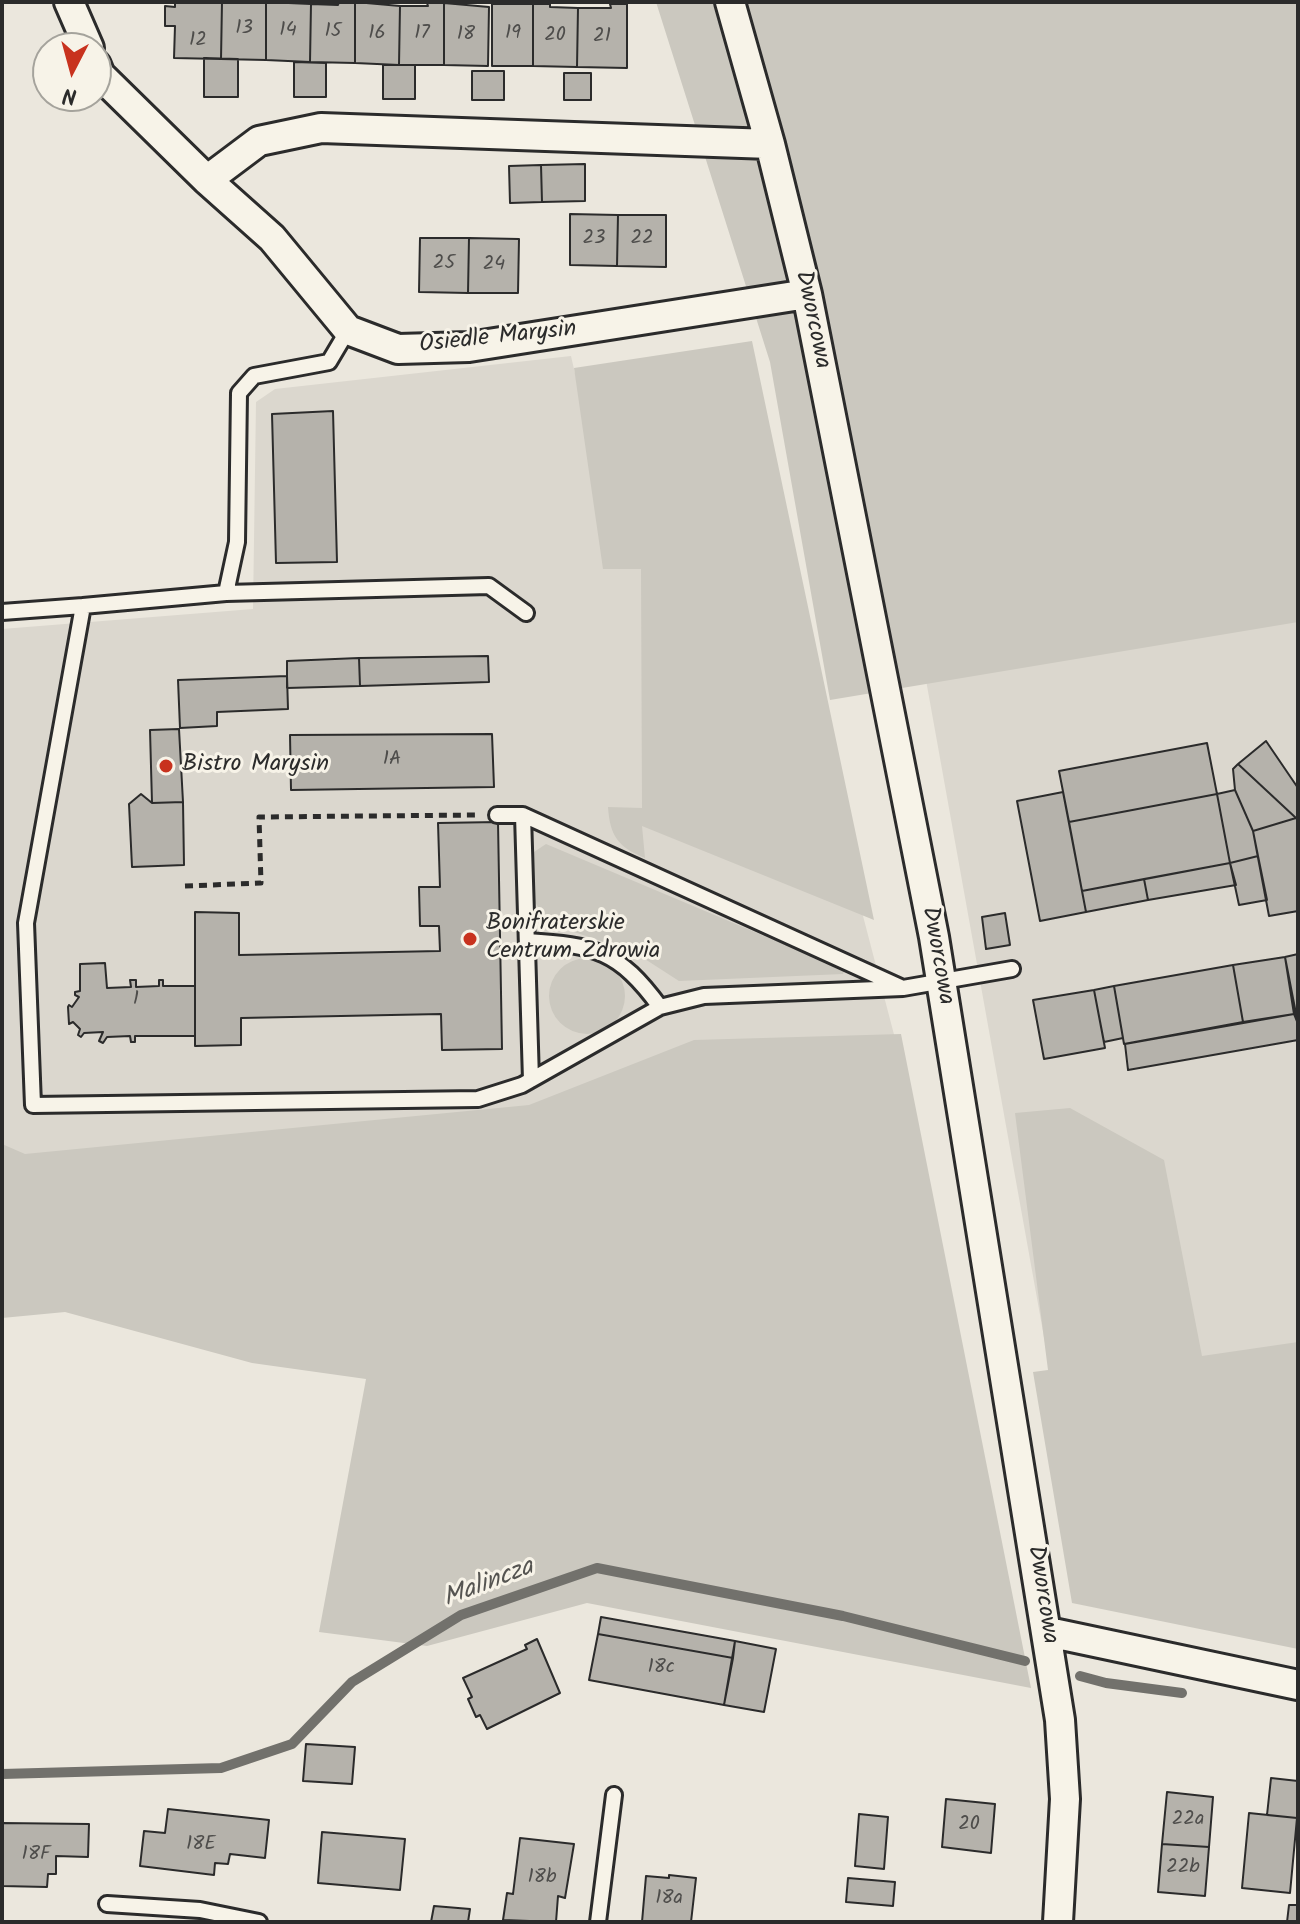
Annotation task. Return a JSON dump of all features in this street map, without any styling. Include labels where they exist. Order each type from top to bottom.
[{"type":"street","points":[[69,2],[82,32]]},
{"type":"street","name":"Dworcowa","points":[[730,2],[770,144],[807,294],[941,981],[1060,1720],[1065,1799],[1058,1922]]},
{"type":"street","name":"Osiedle Marysin","points":[[112,87],[207,180],[272,238],[348,330],[398,349],[469,347],[807,294]]},
{"type":"street","points":[[207,180],[259,141],[321,128],[770,144]]},
{"type":"street","points":[[1048,1632],[1298,1685]]},
{"type":"lane","points":[[226,593],[237,542],[239,393],[254,376],[329,362],[348,330]]},
{"type":"lane","points":[[2,612],[226,593],[489,586],[526,613]]},
{"type":"lane","points":[[83,606],[26,923],[33,1105],[478,1099],[531,1080],[660,1007],[704,996],[903,988],[1012,969]]},
{"type":"lane","points":[[497,815],[523,815],[903,988]]},
{"type":"lane","points":[[523,815],[531,1080]]},
{"type":"lane","points":[[527,941],[562,943],[601,953],[626,966],[660,1007]]},
{"type":"lane","points":[[598,1922],[614,1795]]},
{"type":"lane","points":[[107,1904],[200,1910],[259,1922]]},
{"type":"path","points":[[185,886],[261,883],[259,817],[497,815]]},
{"type":"shaded area","points":[[656,2],[1298,2],[1298,622],[830,700],[770,362]]},
{"type":"shaded area","points":[[752,341],[874,920],[642,826],[645,858],[622,845],[611,826],[608,807],[642,808],[641,569],[603,569],[574,368]]},
{"type":"shaded area","points":[[571,356],[615,548],[650,549],[857,893],[897,1046],[2,1255],[2,629],[253,609],[256,402],[275,389]]},
{"type":"shaded area","points":[[1298,585],[1298,1351],[1056,1404],[924,669]]},
{"type":"shaded area","points":[[546,844],[845,970],[843,974],[679,981],[634,952],[568,930],[544,915],[534,901],[534,852]]},
{"type":"shaded area","points":[[587,958],[602,961],[614,969],[622,981],[625,996],[622,1011],[614,1023],[602,1031],[587,1034],[572,1031],[560,1023],[552,1011],[549,996],[552,981],[560,969],[572,961]]},
{"type":"shaded area","points":[[901,1034],[1031,1688],[587,1603],[427,1646],[319,1632],[366,1379],[252,1363],[65,1312],[2,1318],[2,1144],[25,1154],[529,1105],[694,1040]]},
{"type":"shaded area","points":[[1070,1108],[1164,1160],[1202,1356],[1298,1342],[1298,1649],[1072,1603],[1033,1372],[1048,1370],[1015,1113]]},
{"type":"building","points":[[175,2],[222,2],[221,59],[174,58],[175,26],[165,26],[165,6],[175,7]]},
{"type":"building","points":[[222,2],[266,2],[266,60],[221,59]]},
{"type":"building","points":[[266,2],[311,4],[310,62],[266,60]]},
{"type":"building","points":[[339,2],[355,2],[355,63],[310,62],[311,4],[338,5]]},
{"type":"building","points":[[355,2],[400,6],[399,65],[355,63]]},
{"type":"building","points":[[427,3],[444,3],[444,65],[399,65],[400,6],[428,6]]},
{"type":"building","points":[[444,3],[489,7],[488,66],[444,65]]},
{"type":"building","points":[[492,4],[533,4],[533,66],[492,66]]},
{"type":"building","points":[[533,4],[578,8],[577,67],[533,66]]},
{"type":"building","points":[[610,4],[627,4],[627,68],[577,67],[578,8],[611,8]]},
{"type":"building","points":[[204,58],[238,59],[238,97],[204,97]]},
{"type":"building","points":[[294,62],[326,63],[326,97],[294,97]]},
{"type":"building","points":[[383,65],[415,65],[415,99],[383,99]]},
{"type":"building","points":[[472,71],[504,71],[504,100],[472,100]]},
{"type":"building","points":[[564,73],[591,73],[591,100],[564,100]]},
{"type":"building","points":[[585,164],[585,201],[542,202],[541,165]]},
{"type":"building","points":[[541,165],[542,202],[510,203],[509,166]]},
{"type":"building","points":[[570,214],[618,215],[617,266],[570,265]]},
{"type":"building","points":[[618,215],[666,215],[666,267],[617,266]]},
{"type":"building","points":[[420,238],[469,238],[468,293],[419,292]]},
{"type":"building","points":[[469,238],[519,239],[518,293],[468,293]]},
{"type":"building","points":[[333,411],[337,562],[276,563],[272,414]]},
{"type":"building","points":[[488,656],[489,682],[360,686],[359,658]]},
{"type":"building","points":[[359,658],[360,686],[287,688],[287,661]]},
{"type":"building","points":[[287,676],[288,709],[217,712],[217,726],[180,728],[178,680]]},
{"type":"building","name":"Bistro Marysin","points":[[179,729],[183,802],[152,803],[150,730]]},
{"type":"building","points":[[492,734],[494,787],[291,790],[290,735]]},
{"type":"building","points":[[1266,741],[1298,788],[1296,818],[1238,764]]},
{"type":"building","points":[[1207,743],[1217,794],[1069,822],[1059,771]]},
{"type":"building","points":[[1238,764],[1296,818],[1253,831],[1235,790],[1233,769]]},
{"type":"building","points":[[1235,790],[1253,831],[1258,856],[1230,863],[1217,794]]},
{"type":"building","points":[[1063,792],[1086,912],[1040,921],[1017,801]]},
{"type":"building","points":[[141,794],[152,803],[183,802],[184,865],[132,867],[129,804]]},
{"type":"building","points":[[1217,794],[1230,863],[1082,891],[1069,822]]},
{"type":"building","points":[[1296,818],[1298,911],[1269,916],[1253,831]]},
{"type":"building","name":"Bonifraterskie Centrum Zdrowia","points":[[498,822],[502,1049],[442,1050],[441,1014],[241,1018],[241,1045],[195,1046],[195,912],[239,913],[239,955],[440,951],[439,926],[420,926],[419,887],[440,887],[438,823]]},
{"type":"building","points":[[1258,856],[1267,900],[1239,905],[1230,863]]},
{"type":"building","points":[[1230,863],[1236,885],[1148,900],[1144,879]]},
{"type":"building","points":[[1144,879],[1148,900],[1086,912],[1082,891]]},
{"type":"building","points":[[1005,913],[1010,945],[986,949],[982,917]]},
{"type":"building","points":[[1298,954],[1298,1024],[1285,957]]},
{"type":"building","points":[[1285,957],[1294,1014],[1243,1022],[1233,965]]},
{"type":"building","points":[[105,963],[107,988],[131,987],[130,980],[136,980],[136,987],[159,986],[159,980],[163,980],[163,986],[195,986],[195,1036],[135,1036],[135,1042],[131,1042],[130,1036],[107,1037],[103,1043],[99,1041],[103,1032],[78,1035],[80,1029],[73,1022],[69,1024],[68,1007],[72,1007],[79,997],[75,992],[80,991],[80,964]]},
{"type":"building","points":[[1233,965],[1243,1022],[1124,1044],[1114,986]]},
{"type":"building","points":[[1114,986],[1123,1038],[1104,1042],[1094,990]]},
{"type":"building","points":[[1094,990],[1105,1048],[1044,1059],[1033,1000]]},
{"type":"building","points":[[1294,1014],[1298,1024],[1298,1040],[1128,1070],[1125,1044]]},
{"type":"building","points":[[601,1617],[735,1641],[733,1658],[598,1634]]},
{"type":"building","points":[[598,1634],[733,1658],[724,1705],[589,1680]]},
{"type":"building","points":[[537,1639],[560,1693],[487,1729],[480,1715],[476,1717],[468,1699],[472,1697],[463,1678],[527,1649],[525,1645]]},
{"type":"building","points":[[735,1641],[776,1649],[764,1712],[724,1705]]},
{"type":"building","points":[[306,1744],[355,1747],[352,1784],[303,1781]]},
{"type":"building","points":[[1271,1778],[1298,1781],[1297,1818],[1267,1815]]},
{"type":"building","points":[[1167,1792],[1213,1797],[1209,1847],[1162,1844]]},
{"type":"building","points":[[946,1799],[995,1804],[991,1853],[942,1847]]},
{"type":"building","points":[[168,1809],[269,1820],[265,1858],[230,1854],[228,1864],[215,1863],[214,1875],[140,1866],[144,1831],[165,1833]]},
{"type":"building","points":[[1249,1813],[1297,1818],[1290,1893],[1242,1888]]},
{"type":"building","points":[[859,1814],[888,1817],[884,1869],[855,1866]]},
{"type":"building","points":[[2,1823],[89,1824],[88,1857],[56,1856],[56,1874],[48,1874],[47,1887],[2,1886]]},
{"type":"building","points":[[322,1832],[405,1839],[400,1890],[318,1883]]},
{"type":"building","points":[[520,1838],[574,1844],[565,1898],[558,1896],[556,1922],[503,1920],[507,1893],[513,1894]]},
{"type":"building","points":[[1162,1844],[1209,1847],[1205,1896],[1158,1892]]},
{"type":"building","points":[[669,1875],[696,1878],[691,1922],[642,1922],[646,1876],[669,1878]]},
{"type":"building","points":[[848,1878],[895,1882],[893,1906],[846,1902]]},
{"type":"building","points":[[1289,1905],[1298,1905],[1298,1922],[1287,1922]]},
{"type":"building","points":[[434,1906],[470,1909],[468,1922],[431,1922]]},
{"type":"waterway","name":"Malincza","points":[[2,1774],[221,1768],[292,1744],[352,1682],[461,1615],[597,1568],[843,1616],[1025,1661]]},
{"type":"waterway","name":"Malincza","points":[[1080,1676],[1106,1683],[1182,1693]]},
{"type":"place","name":"Bistro Marysin","points":[[166,766]]},
{"type":"place","name":"Bonifraterskie Centrum Zdrowia","points":[[470,939]]}]
